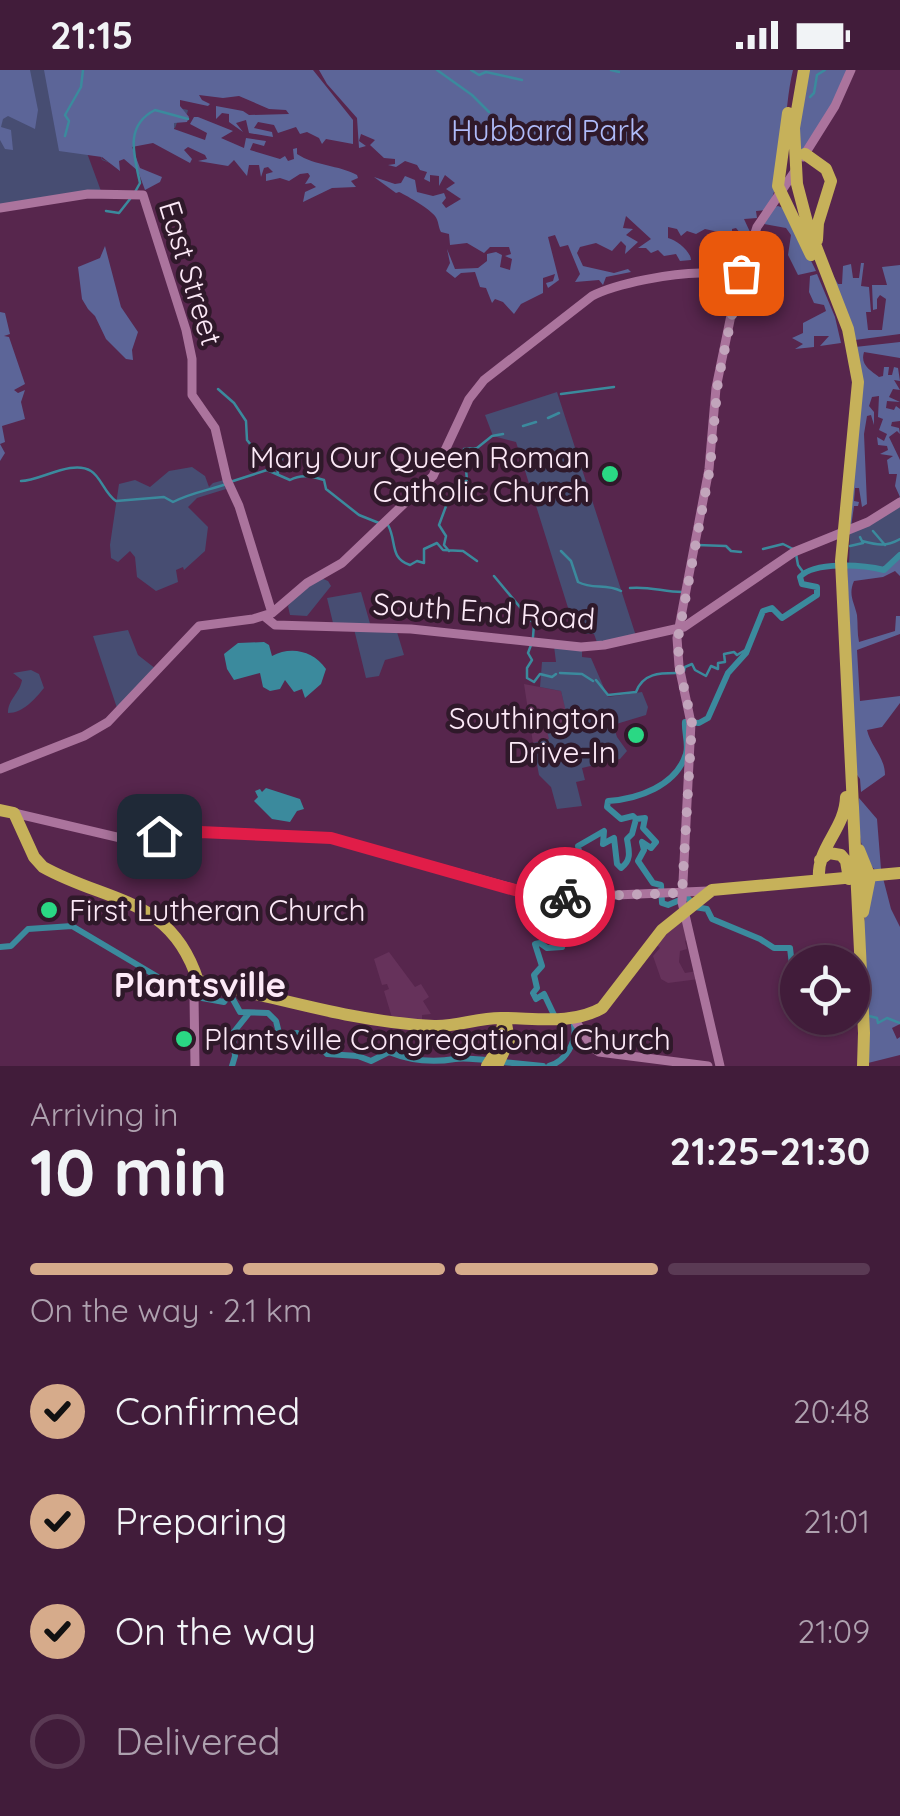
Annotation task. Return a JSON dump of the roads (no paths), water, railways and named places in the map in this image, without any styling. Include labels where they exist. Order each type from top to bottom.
[{"type":"highway","points":[[800,70],[788,114],[778,184],[821,268]]},
{"type":"highway","points":[[800,70],[795,112],[805,156],[804,213],[821,268]]},
{"type":"highway","points":[[788,114],[786,152],[792,194],[842,328],[852,379],[838,566],[856,945]]},
{"type":"highway","points":[[805,156],[827,170],[831,181],[816,230],[821,268]]},
{"type":"highway","points":[[838,566],[860,938]]},
{"type":"highway","points":[[818,873],[843,817],[846,784]]},
{"type":"highway","points":[[853,803],[860,945]]},
{"type":"highway","points":[[7,812],[43,867],[148,912],[178,940],[196,989],[364,1020],[437,1026],[480,1018],[577,1022],[602,1008],[683,903],[712,890],[818,873],[859,877],[900,873]]},
{"type":"highway","points":[[818,873],[826,854],[844,857],[852,896]]},
{"type":"highway","points":[[494,1063],[505,1018]]},
{"type":"highway","points":[[860,1066],[861,1035]]},
{"type":"main road","points":[[720,1066],[683,903],[691,721],[681,675],[679,628],[710,468],[718,381],[736,282],[756,230],[805,156],[851,70]]},
{"type":"main road","name":"East Street","points":[[0,208],[88,194],[143,195],[186,330],[192,359],[192,395],[215,428],[268,617]]},
{"type":"main road","points":[[268,617],[306,582],[342,563],[418,492],[433,476],[481,383],[592,296],[609,289],[689,274],[704,273],[736,282]]},
{"type":"main road","name":"South End Road","points":[[1,765],[84,736],[108,722],[199,626],[268,617],[598,646],[679,628],[698,619],[794,552],[868,522],[900,502]]},
{"type":"main road","points":[[7,812],[125,839],[200,832],[331,838],[543,898],[662,894],[683,903]]},
{"type":"main road","points":[[195,1066],[196,989]]},
{"type":"main road","points":[[577,1022],[592,1048],[601,1053],[708,1066]]},
{"type":"waterway","points":[[65,136],[69,121],[65,115],[81,87],[83,70]]},
{"type":"waterway","points":[[437,70],[489,112]]},
{"type":"waterway","points":[[471,70],[479,75],[486,72],[522,80]]},
{"type":"waterway","points":[[611,70],[619,72]]},
{"type":"waterway","points":[[810,97],[817,75],[825,70]]},
{"type":"waterway","points":[[135,192],[140,183],[134,143],[138,125],[155,110],[188,119]]},
{"type":"waterway","points":[[106,211],[119,213],[130,199]]},
{"type":"waterway","points":[[561,394],[614,387]]},
{"type":"waterway","points":[[218,389],[246,421],[247,440],[255,450],[283,457],[278,474]]},
{"type":"waterway","points":[[548,418],[559,413]]},
{"type":"waterway","points":[[523,426],[536,422]]},
{"type":"waterway","points":[[461,485],[467,480],[464,449],[477,448],[492,436],[503,434]]},
{"type":"waterway","points":[[21,481],[83,468],[91,471],[116,501],[164,497],[173,502],[227,484]]},
{"type":"waterway","points":[[230,482],[267,470],[290,480],[302,476],[324,480],[326,489],[359,515],[379,523]]},
{"type":"waterway","points":[[449,551],[439,525],[452,490],[458,486]]},
{"type":"waterway","points":[[388,525],[396,553],[410,565],[424,563],[424,549],[437,543],[443,550],[463,551],[477,561]]},
{"type":"waterway","points":[[873,531],[885,545]]},
{"type":"waterway","points":[[860,537],[862,541],[881,544],[900,539]]},
{"type":"waterway","points":[[850,546],[863,543]]},
{"type":"waterway","points":[[763,549],[783,544],[793,549]]},
{"type":"waterway","points":[[697,545],[726,546],[741,552]]},
{"type":"waterway","points":[[561,551],[571,561],[578,582],[621,591]]},
{"type":"waterway","points":[[796,554],[803,572]]},
{"type":"waterway","points":[[555,1017],[544,994],[536,999],[533,993],[537,988],[534,975],[542,966],[535,944],[562,947],[555,927],[566,927],[570,922],[570,902],[554,867],[564,857],[573,867],[580,856],[578,846],[604,831],[603,844],[614,838],[617,864],[621,868],[627,862],[627,839],[636,819],[621,819],[607,807],[608,801],[643,794],[674,775],[686,754],[685,722],[699,723],[708,718],[728,673],[746,653],[763,611],[772,608],[782,618],[817,595],[817,587],[802,584],[800,577],[827,566],[884,570],[900,555]]},
{"type":"waterway","points":[[494,576],[534,624],[533,637]]},
{"type":"waterway","points":[[630,588],[682,592]]},
{"type":"waterway","points":[[531,645],[527,678],[534,682],[540,674],[556,674]]},
{"type":"waterway","points":[[683,675],[685,667],[692,664],[706,676],[711,666],[718,669],[718,663],[725,662],[724,654],[737,655],[747,649]]},
{"type":"waterway","points":[[560,673],[582,674],[593,681]]},
{"type":"waterway","points":[[596,680],[608,695],[636,692],[648,678],[676,673]]},
{"type":"waterway","points":[[636,819],[645,818],[643,828],[656,842],[651,848],[642,842],[644,850],[638,861],[653,883],[661,885],[662,903],[668,905],[687,897],[692,903]]},
{"type":"waterway","points":[[695,907],[707,909],[712,919],[780,948]]},
{"type":"waterway","points":[[0,947],[11,946],[28,929],[72,926],[163,980],[187,979],[189,990],[202,998],[224,1002],[230,994],[240,1012],[268,1013],[276,1021],[280,1037],[297,1033],[306,1043],[318,1043],[327,1054],[371,1061],[389,1052],[421,1060],[489,1060]]},
{"type":"waterway","points":[[232,1066],[233,1033],[249,1013]]},
{"type":"waterway","points":[[870,1016],[877,1018],[878,1023],[887,1018],[900,1023]]},
{"type":"waterway","points":[[549,1066],[569,1050],[574,1025]]},
{"type":"waterway","points":[[502,1062],[543,1066]]},
{"type":"place","name":"Mary Our Queen Roman Catholic Church","points":[[610,474]]},
{"type":"place","name":"Southington Drive-In","points":[[636,735]]},
{"type":"place","name":"First Lutheran Church","points":[[49,910]]},
{"type":"place","name":"Plantsville Congregational Church","points":[[184,1039]]},
{"type":"district","name":"Plantsville","points":[[200,984]]},
{"type":"park label","name":"Hubbard Park","points":[[548,130]]}]
